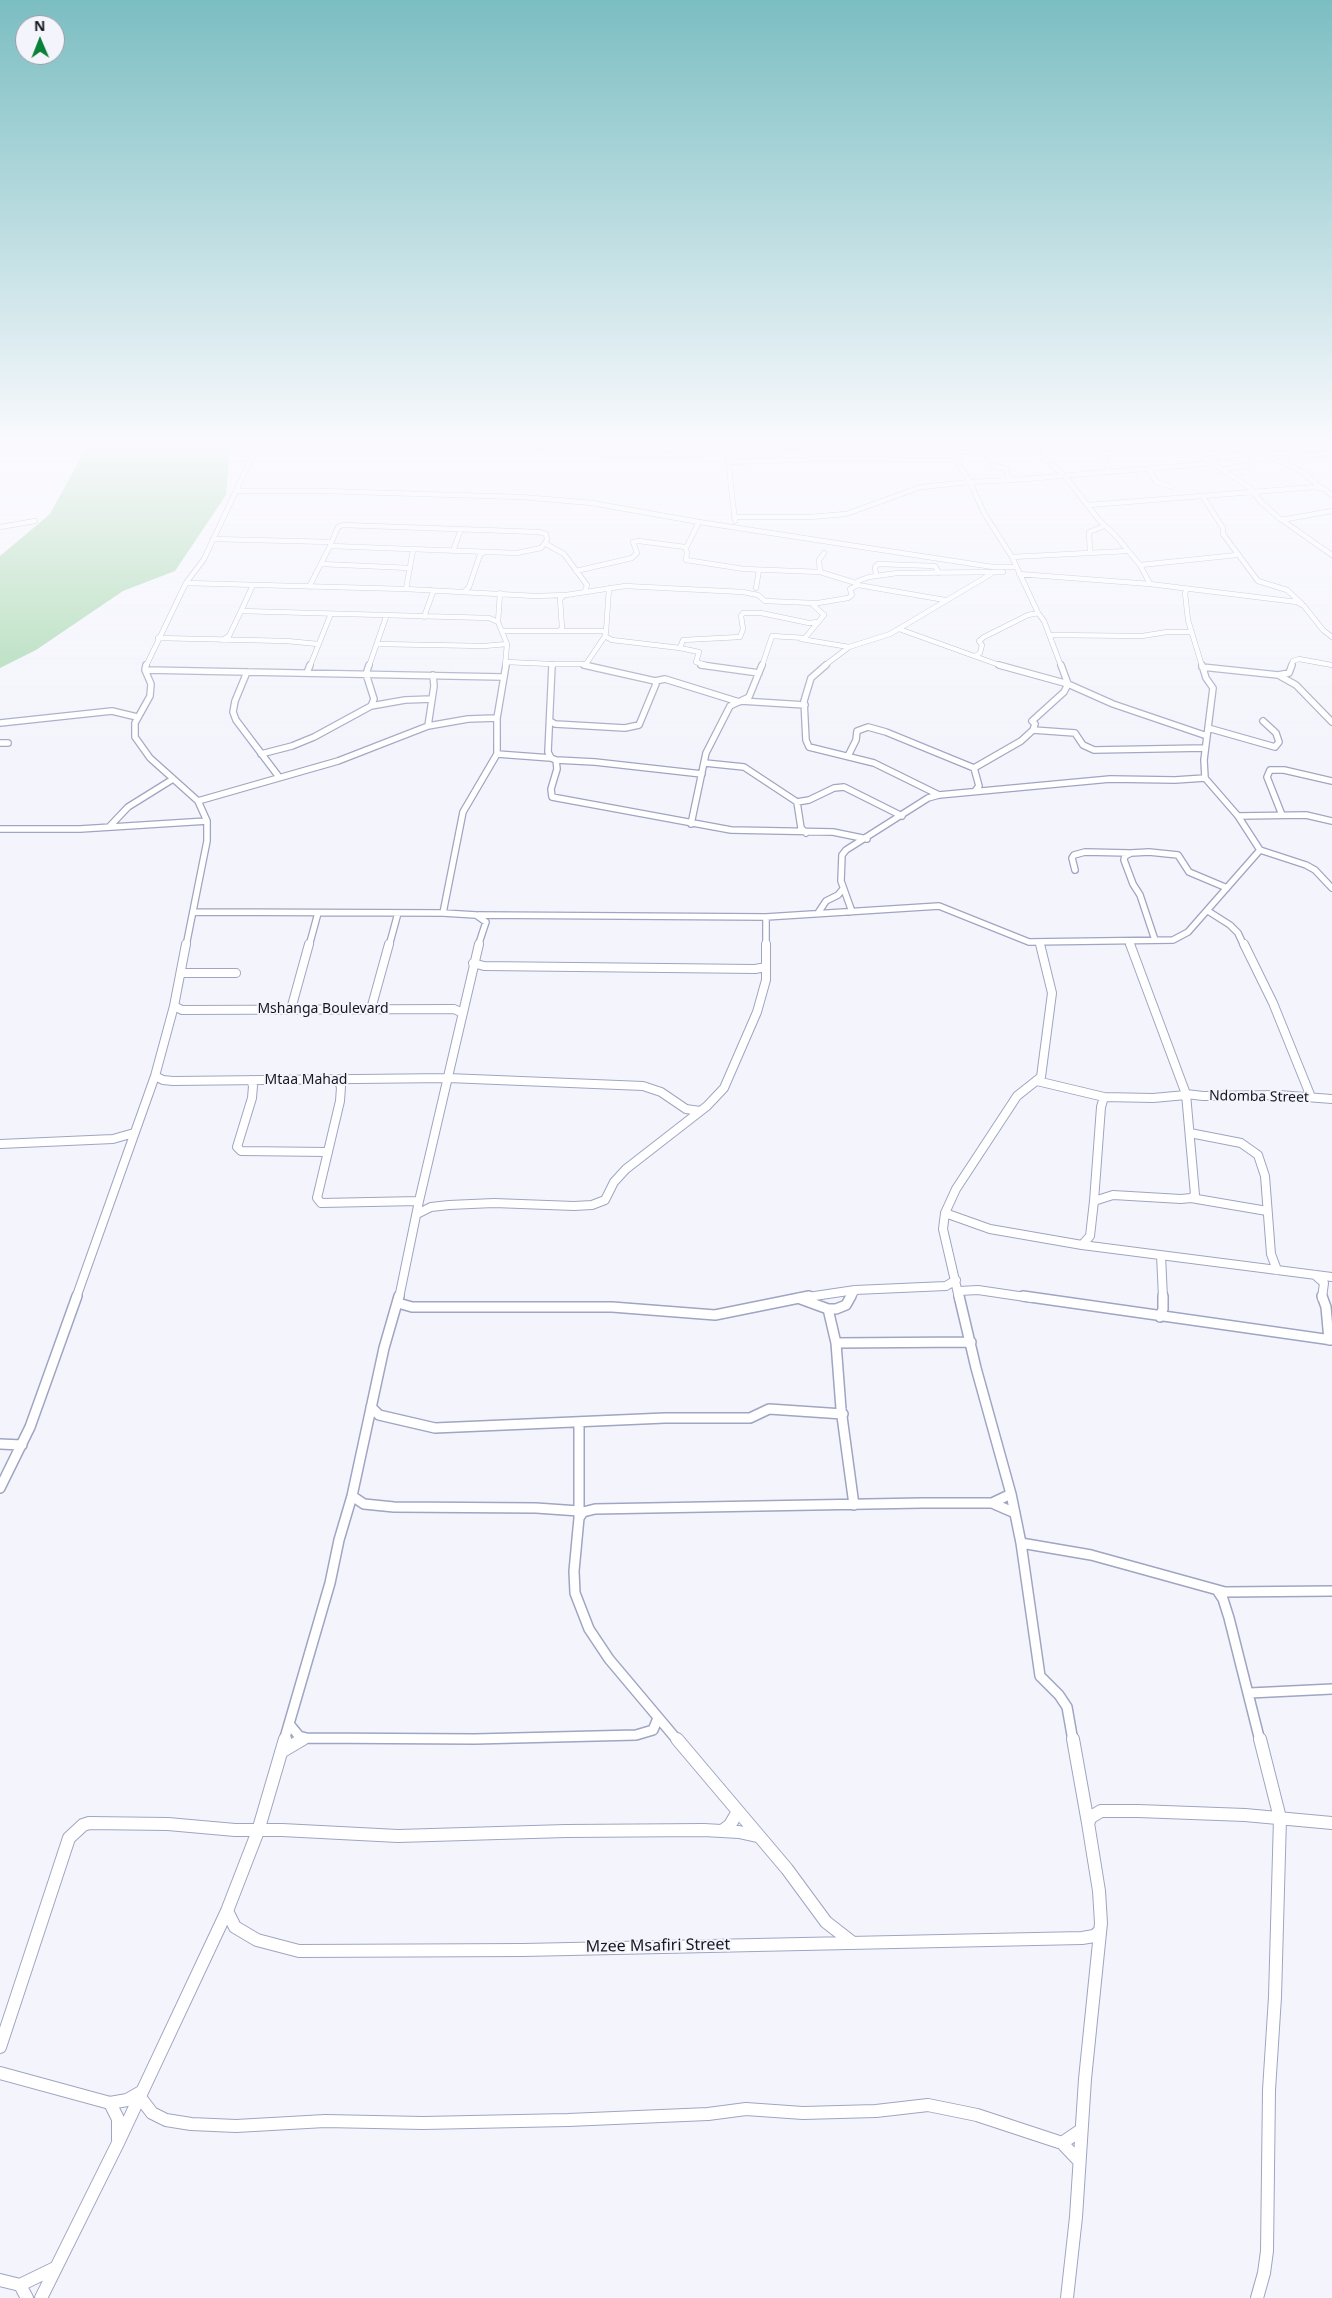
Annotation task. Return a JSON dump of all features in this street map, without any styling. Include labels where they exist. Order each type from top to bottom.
[{"type":"street","points":[[0,1488],[30,1427],[76,1303],[155,1076],[174,1006],[207,841],[207,821],[198,801],[150,758],[138,742],[134,731],[137,718],[150,696],[151,684],[145,670],[147,660],[186,583],[204,559],[207,551]]},
{"type":"street","points":[[308,587],[327,551]]},
{"type":"street","points":[[406,589],[413,551]]},
{"type":"street","points":[[456,551],[522,553],[528,551]]},
{"type":"street","points":[[558,551],[564,554],[587,585],[585,591]]},
{"type":"street","points":[[576,571],[635,557],[636,551]]},
{"type":"street","points":[[686,551],[686,560],[759,570],[820,572],[857,584],[945,600]]},
{"type":"street","points":[[881,551],[993,570],[1150,584],[1236,596],[1272,598],[1302,604]]},
{"type":"street","points":[[1008,551],[1050,635],[1068,684],[1064,692],[1032,721],[1034,727]]},
{"type":"street","points":[[1012,558],[1118,551]]},
{"type":"street","points":[[1127,551],[1140,565],[1150,584]]},
{"type":"street","points":[[1235,551],[1258,581],[1287,590],[1302,604],[1323,630],[1332,637]]},
{"type":"street","points":[[464,592],[469,587],[481,553]]},
{"type":"street","points":[[820,572],[819,560],[824,553]]},
{"type":"street","points":[[1140,565],[1238,555]]},
{"type":"street","points":[[321,564],[410,568]]},
{"type":"street","points":[[876,576],[874,566],[878,564],[935,566],[939,573]]},
{"type":"street","points":[[756,588],[759,570]]},
{"type":"street","points":[[186,583],[406,589],[558,597],[566,594],[625,586],[738,591],[758,595],[765,601],[814,603],[848,598],[852,595],[850,589],[876,576],[985,572],[993,570]]},
{"type":"street","points":[[939,795],[874,763],[818,750],[806,745],[804,701],[812,678],[849,647],[899,629],[929,612],[993,570]]},
{"type":"street","points":[[230,638],[253,585]]},
{"type":"street","points":[[584,665],[589,661],[605,634],[608,622],[609,588]]},
{"type":"street","points":[[1187,589],[1185,593],[1191,632],[1206,678],[1213,688]]},
{"type":"street","points":[[424,617],[433,592],[430,590]]},
{"type":"street","points":[[443,913],[464,812],[497,754],[497,718],[502,677],[506,662],[506,644],[498,622],[500,593]]},
{"type":"street","points":[[558,597],[562,628],[559,631]]},
{"type":"street","points":[[801,639],[824,614],[812,605],[814,603]]},
{"type":"street","points":[[241,611],[330,616],[489,618],[498,622]]},
{"type":"street","points":[[680,648],[683,640],[740,637],[743,629],[741,616],[743,614],[760,613],[809,623],[818,622]]},
{"type":"street","points":[[975,656],[980,653],[982,645],[978,641],[1028,615],[1038,613]]},
{"type":"street","points":[[307,672],[330,616]]},
{"type":"street","points":[[371,706],[374,699],[370,675],[386,617]]},
{"type":"street","points":[[899,629],[1015,671],[1033,673],[1068,684],[1113,704],[1207,736]]},
{"type":"street","points":[[502,631],[559,631],[605,634],[612,640],[699,652],[696,662],[701,664],[759,673]]},
{"type":"street","points":[[1050,635],[1142,636],[1167,632],[1191,632]]},
{"type":"street","points":[[691,824],[706,753],[730,706],[749,697],[772,636],[849,647]]},
{"type":"street","points":[[158,638],[222,640],[230,638],[319,642]]},
{"type":"street","points":[[378,644],[484,646],[506,644]]},
{"type":"street","points":[[1292,681],[1289,673],[1295,660],[1304,659],[1332,665]]},
{"type":"street","points":[[506,662],[584,665],[655,681],[665,679],[708,694],[740,701],[805,705]]},
{"type":"street","points":[[551,664],[554,670],[548,752],[557,769],[551,790],[552,797],[691,824],[741,831],[833,832],[867,839]]},
{"type":"street","points":[[1202,667],[1278,675],[1289,673]]},
{"type":"street","points":[[145,670],[502,677]]},
{"type":"street","points":[[1218,670],[1213,688],[1205,748],[1205,778],[1238,816],[1260,850],[1306,865],[1315,870],[1331,885]]},
{"type":"street","points":[[247,672],[233,712],[236,720],[279,778]]},
{"type":"street","points":[[1278,675],[1292,681],[1332,722]]},
{"type":"street","points":[[428,726],[434,686],[433,676]]},
{"type":"street","points":[[551,724],[635,727],[639,725],[646,711],[656,684],[655,681]]},
{"type":"street","points":[[261,754],[292,746],[314,737],[371,706],[405,700],[432,699]]},
{"type":"street","points":[[0,723],[112,710],[137,718]]},
{"type":"street","points":[[198,801],[353,756],[428,726],[468,719],[497,718]]},
{"type":"street","points":[[1208,728],[1275,747],[1279,742],[1276,733],[1263,721]]},
{"type":"street","points":[[848,756],[857,731],[868,727],[886,732],[974,768]]},
{"type":"street","points":[[1034,727],[1053,731],[1075,732],[1083,746],[1094,750],[1205,748]]},
{"type":"street","points":[[974,768],[1012,748],[1034,727]]},
{"type":"street","points":[[0,743],[8,743]]},
{"type":"street","points":[[497,754],[595,762],[688,774],[702,774]]},
{"type":"street","points":[[705,763],[744,766],[798,802],[809,800],[834,788],[844,787],[902,816]]},
{"type":"street","points":[[974,768],[979,786],[975,791]]},
{"type":"street","points":[[1282,815],[1267,777],[1270,770],[1284,770],[1332,780]]},
{"type":"street","points":[[850,912],[852,909],[841,880],[842,855],[846,850],[867,839],[928,798],[975,791],[1110,778],[1175,780],[1205,778]]},
{"type":"street","points":[[110,826],[128,807],[173,779]]},
{"type":"street","points":[[798,802],[800,828],[806,833]]},
{"type":"street","points":[[1238,816],[1306,815],[1332,822]]},
{"type":"street","points":[[0,829],[80,829],[207,821]]},
{"type":"street","points":[[194,912],[443,913],[497,916],[766,916],[938,906],[1018,939],[1040,943],[1173,940],[1183,936],[1208,911],[1260,850]]},
{"type":"street","points":[[1075,870],[1072,858],[1074,855],[1085,852],[1158,852],[1178,855],[1189,872],[1227,888]]},
{"type":"street","points":[[1131,853],[1125,856],[1124,860],[1133,884],[1140,895],[1155,940]]},
{"type":"street","points":[[818,913],[826,901],[838,895],[843,889]]},
{"type":"street","points":[[1208,911],[1230,924],[1238,933],[1273,1003],[1311,1097]]},
{"type":"street","points":[[291,1009],[318,913]]},
{"type":"street","points":[[371,1009],[398,913]]},
{"type":"street","points":[[476,915],[486,922]]},
{"type":"street","points":[[41,2298],[54,2268],[118,2143],[227,1911],[258,1831],[290,1725],[330,1582],[338,1540],[352,1496],[368,1419],[398,1304],[419,1200],[448,1078],[460,1009],[486,922],[497,916]]},
{"type":"street","points":[[417,1214],[431,1207],[494,1203],[574,1206],[601,1202],[626,1169],[700,1111],[724,1088],[737,1062],[757,1012],[766,980],[766,916]]},
{"type":"street","points":[[1127,941],[1133,948],[1186,1095],[1196,1189],[1195,1195],[1191,1198]]},
{"type":"street","points":[[1040,943],[1041,954],[1052,993],[1040,1077],[1017,1096],[956,1189],[945,1213],[943,1230],[976,1368],[1012,1494],[1021,1542],[1040,1676],[1059,1695],[1067,1707],[1099,1891],[1100,1931],[1067,2298]]},
{"type":"street","points":[[473,963],[484,966],[755,970],[766,967]]},
{"type":"street","points":[[181,974],[236,973]]},
{"type":"street","name":"Mshanga Boulevard","points":[[174,1006],[182,1010],[460,1009]]},
{"type":"street","points":[[170,1018],[182,1010]]},
{"type":"street","name":"Mtaa Mahad","points":[[155,1076],[164,1080],[448,1078],[643,1086],[661,1092],[686,1109],[700,1111]]},
{"type":"street","name":"Mtaa Mahad","points":[[151,1087],[164,1080]]},
{"type":"street","points":[[251,1080],[253,1086],[252,1098],[237,1146],[241,1151],[328,1152]]},
{"type":"street","points":[[338,1080],[341,1087],[340,1102],[317,1198],[321,1203],[419,1200],[431,1207]]},
{"type":"street","name":"Ndomba Street","points":[[1037,1081],[1104,1097],[1153,1098],[1186,1095],[1279,1095],[1332,1100]]},
{"type":"street","points":[[1082,1245],[1090,1236],[1101,1107],[1104,1097]]},
{"type":"street","points":[[0,1144],[113,1139],[134,1133]]},
{"type":"street","points":[[1190,1133],[1241,1143],[1258,1155],[1265,1176],[1271,1254],[1277,1270]]},
{"type":"street","points":[[1094,1200],[1113,1195],[1191,1198],[1268,1211]]},
{"type":"street","points":[[945,1213],[990,1229],[1034,1238],[1332,1277]]},
{"type":"street","points":[[1090,1236],[1102,1247]]},
{"type":"street","points":[[1160,1317],[1163,1309],[1161,1255]]},
{"type":"street","points":[[959,1291],[978,1290],[1331,1340],[1326,1307],[1322,1296],[1324,1283],[1315,1275]]},
{"type":"street","points":[[398,1304],[408,1306],[612,1307],[715,1315],[798,1298],[855,1290],[946,1286],[956,1280]]},
{"type":"street","points":[[798,1298],[828,1309],[836,1309],[846,1305],[855,1290]]},
{"type":"street","points":[[394,1314],[408,1306]]},
{"type":"street","points":[[828,1309],[836,1342],[854,1505]]},
{"type":"street","points":[[836,1342],[971,1342]]},
{"type":"street","points":[[371,1407],[379,1416]]},
{"type":"street","points":[[368,1419],[379,1416],[435,1428],[665,1418],[750,1418],[769,1409],[843,1414]]},
{"type":"street","points":[[579,1422],[579,1515],[574,1571],[575,1593],[589,1629],[609,1659],[737,1813],[787,1869],[826,1922],[853,1943]]},
{"type":"street","points":[[0,1444],[22,1445]]},
{"type":"street","points":[[992,1503],[1012,1494]]},
{"type":"street","points":[[352,1496],[364,1504],[394,1507],[536,1508],[579,1515],[595,1509],[742,1505],[854,1505],[922,1502],[992,1503],[1015,1513]]},
{"type":"street","points":[[1021,1542],[1091,1555],[1225,1592],[1332,1591]]},
{"type":"street","points":[[1217,1590],[1223,1599],[1250,1693],[1280,1818],[1269,2097],[1267,2251],[1264,2273],[1256,2298]]},
{"type":"street","points":[[1250,1693],[1332,1689]]},
{"type":"street","points":[[290,1725],[299,1736],[306,1738],[475,1739],[636,1735],[653,1730],[658,1718]]},
{"type":"street","points":[[281,1752],[306,1738]]},
{"type":"street","points":[[1088,1823],[1095,1813],[1100,1811],[1280,1818],[1332,1823]]},
{"type":"street","points":[[722,1830],[730,1825],[737,1813]]},
{"type":"street","points":[[0,2047],[69,1838],[74,1832],[89,1824],[168,1824],[258,1831],[282,1830],[398,1836],[566,1831],[722,1830],[757,1836]]},
{"type":"street","name":"Mzee Msafiri Street","points":[[227,1911],[235,1927],[256,1940],[299,1951],[523,1950],[853,1943],[931,1939],[1082,1938],[1094,1936],[1100,1931]]},
{"type":"street","points":[[0,2073],[110,2103],[127,2100],[140,2094]]},
{"type":"street","points":[[140,2094],[152,2113],[166,2120],[191,2124],[236,2126],[326,2121],[423,2123],[568,2120],[708,2114],[746,2109],[803,2113],[876,2111],[945,2106],[977,2114],[1062,2143],[1079,2161]]},
{"type":"street","points":[[110,2103],[118,2119],[118,2143]]},
{"type":"street","points":[[1062,2143],[1081,2130]]},
{"type":"street","points":[[0,2280],[20,2285],[38,2278],[54,2268]]},
{"type":"street","points":[[20,2285],[27,2298]]},
{"type":"green space","points":[[6,551],[188,551],[175,571],[123,591],[36,650],[0,668],[0,556]]}]
